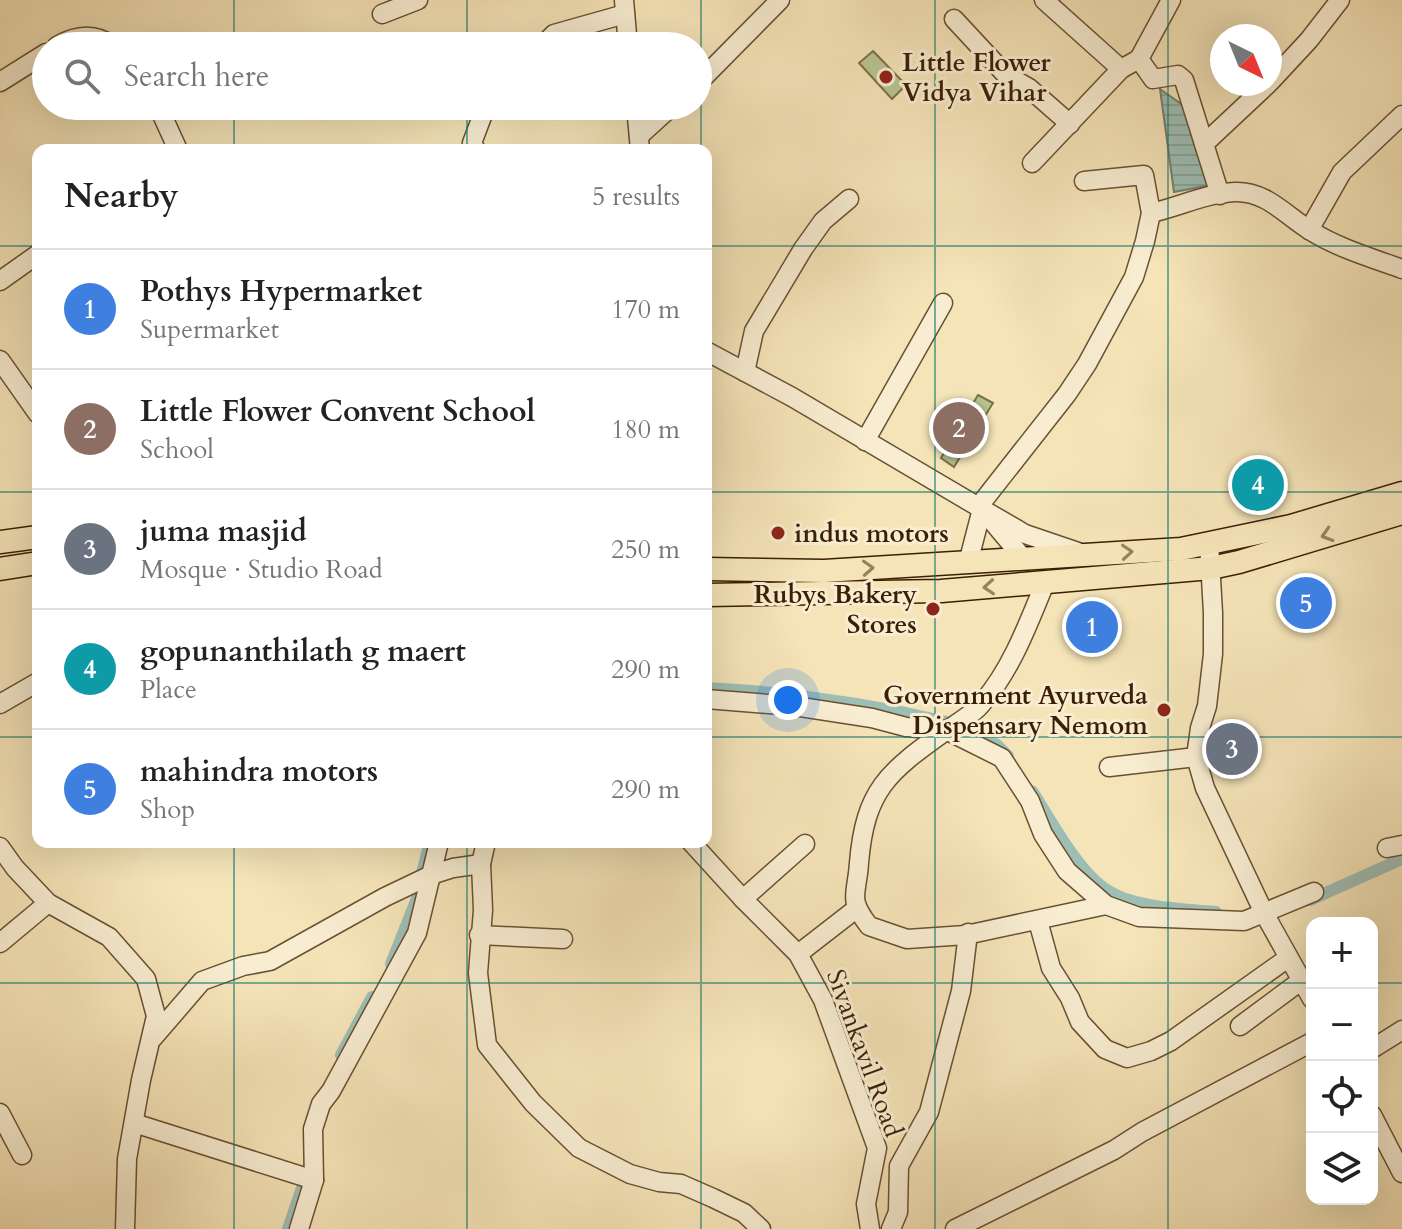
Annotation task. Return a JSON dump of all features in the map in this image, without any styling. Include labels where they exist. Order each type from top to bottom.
[{"type":"main road","points":[[712,569],[824,571],[1181,549],[1291,526],[1402,493]]},
{"type":"main road","points":[[712,595],[882,593],[1035,584],[1211,568],[1402,513]]},
{"type":"main road","points":[[0,542],[32,538]]},
{"type":"main road","points":[[1022,557],[1035,584]]},
{"type":"main road","points":[[0,569],[32,564]]},
{"type":"street","points":[[382,14],[418,0]]},
{"type":"street","points":[[712,71],[780,0]]},
{"type":"street","points":[[1044,0],[1121,69]]},
{"type":"street","points":[[1032,163],[1121,69],[1139,59],[1171,0]]},
{"type":"street","points":[[1282,69],[1340,0]]},
{"type":"street","points":[[559,32],[624,7],[627,32]]},
{"type":"street","points":[[954,19],[1006,75],[1029,88],[1070,124]]},
{"type":"street","points":[[1139,59],[1153,79],[1178,75],[1184,80],[1220,195]]},
{"type":"street","points":[[2,77],[32,61]]},
{"type":"street","points":[[1204,144],[1255,96]]},
{"type":"street","points":[[1309,230],[1342,172],[1402,115]]},
{"type":"street","points":[[164,120],[175,144]]},
{"type":"street","points":[[473,144],[481,120]]},
{"type":"street","points":[[638,120],[640,143]]},
{"type":"street","points":[[640,143],[660,120]]},
{"type":"street","points":[[968,563],[980,508],[1087,364],[1134,277],[1151,213],[1144,175],[1084,181]]},
{"type":"street","points":[[1151,213],[1237,192],[1270,200],[1309,230],[1336,244],[1402,269]]},
{"type":"street","points":[[745,372],[754,331],[803,249],[823,221],[849,199]]},
{"type":"street","points":[[0,281],[32,258]]},
{"type":"street","points":[[865,441],[943,303]]},
{"type":"street","points":[[712,354],[1025,534],[1088,555]]},
{"type":"street","points":[[0,360],[32,405]]},
{"type":"street","points":[[980,508],[1022,557]]},
{"type":"street","points":[[1209,543],[1213,654],[1207,706],[1196,757],[1205,788],[1264,913],[1307,989]]},
{"type":"street","points":[[1035,584],[1004,674],[981,705],[897,767],[871,804],[861,836],[854,901],[856,909],[869,926],[907,939],[968,933],[1106,905]]},
{"type":"street","points":[[0,704],[32,685]]},
{"type":"street","points":[[712,699],[794,706],[872,718],[906,727],[946,730],[1002,758],[1030,801],[1043,834],[1067,871],[1106,905],[1139,917],[1244,921],[1314,892]]},
{"type":"street","points":[[1109,767],[1196,757]]},
{"type":"street","points":[[743,899],[805,844]]},
{"type":"street","points":[[0,847],[48,903],[109,937],[146,979],[156,1016],[127,1159],[123,1228]]},
{"type":"street","points":[[299,1229],[314,1180],[313,1129],[321,1104],[417,933],[438,848]]},
{"type":"street","points":[[485,848],[481,864],[483,910],[478,973],[487,1045],[554,1126],[579,1148],[616,1169],[659,1182],[681,1184],[744,1213],[761,1229]]},
{"type":"street","name":"Sivankavil Road","points":[[696,848],[798,954],[823,1000],[877,1148],[866,1204],[870,1229]]},
{"type":"street","points":[[153,1038],[202,981],[243,966],[270,961],[373,903],[431,875],[481,864]]},
{"type":"street","points":[[0,943],[48,903]]},
{"type":"street","points":[[798,954],[856,909]]},
{"type":"street","points":[[1038,921],[1051,968],[1070,998],[1080,1022],[1105,1049],[1127,1058],[1171,1041],[1288,958]]},
{"type":"street","points":[[891,1229],[898,1212],[899,1166],[929,1112],[961,991],[968,933]]},
{"type":"street","points":[[479,935],[563,939]]},
{"type":"street","points":[[1240,1026],[1302,980]]},
{"type":"street","points":[[1378,1045],[1402,1030]]},
{"type":"street","points":[[955,1229],[1104,1155],[1306,1045]]},
{"type":"street","points":[[0,1113],[22,1155]]},
{"type":"street","points":[[134,1123],[314,1180]]},
{"type":"street","points":[[1378,1127],[1402,1173]]},
{"type":"green space","points":[[873,51],[906,85],[892,99],[859,63]]},
{"type":"green space","points":[[978,395],[993,403],[954,467],[941,458]]},
{"type":"water","points":[[1160,89],[1190,110],[1211,185],[1174,192]]},
{"type":"waterway","points":[[712,688],[827,699],[947,722]]},
{"type":"waterway","points":[[958,726],[997,745],[1008,756]]},
{"type":"waterway","points":[[1032,791],[1076,858],[1107,890],[1145,904],[1216,912]]},
{"type":"waterway","points":[[422,873],[428,848]]},
{"type":"waterway","points":[[1310,900],[1402,859]]},
{"type":"waterway","points":[[391,964],[418,896]]},
{"type":"waterway","points":[[341,1055],[372,997]]},
{"type":"waterway","points":[[288,1229],[303,1185]]},
{"type":"place","name":"Little Flower Vidya Vihar","points":[[886,77]]},
{"type":"place","name":"Little Flower Convent School","points":[[959,428]]},
{"type":"place","name":"gopunanthilath g maert","points":[[1258,485]]},
{"type":"place","name":"indus motors","points":[[778,533]]},
{"type":"place","name":"mahindra motors","points":[[1306,603]]},
{"type":"place","name":"Rubys Bakery Stores","points":[[933,609]]},
{"type":"place","name":"Pothys Hypermarket","points":[[1092,627]]},
{"type":"place","name":"Government Ayurveda Dispensary Nemom","points":[[1164,710]]},
{"type":"place","name":"juma masjid","points":[[1232,749]]}]
